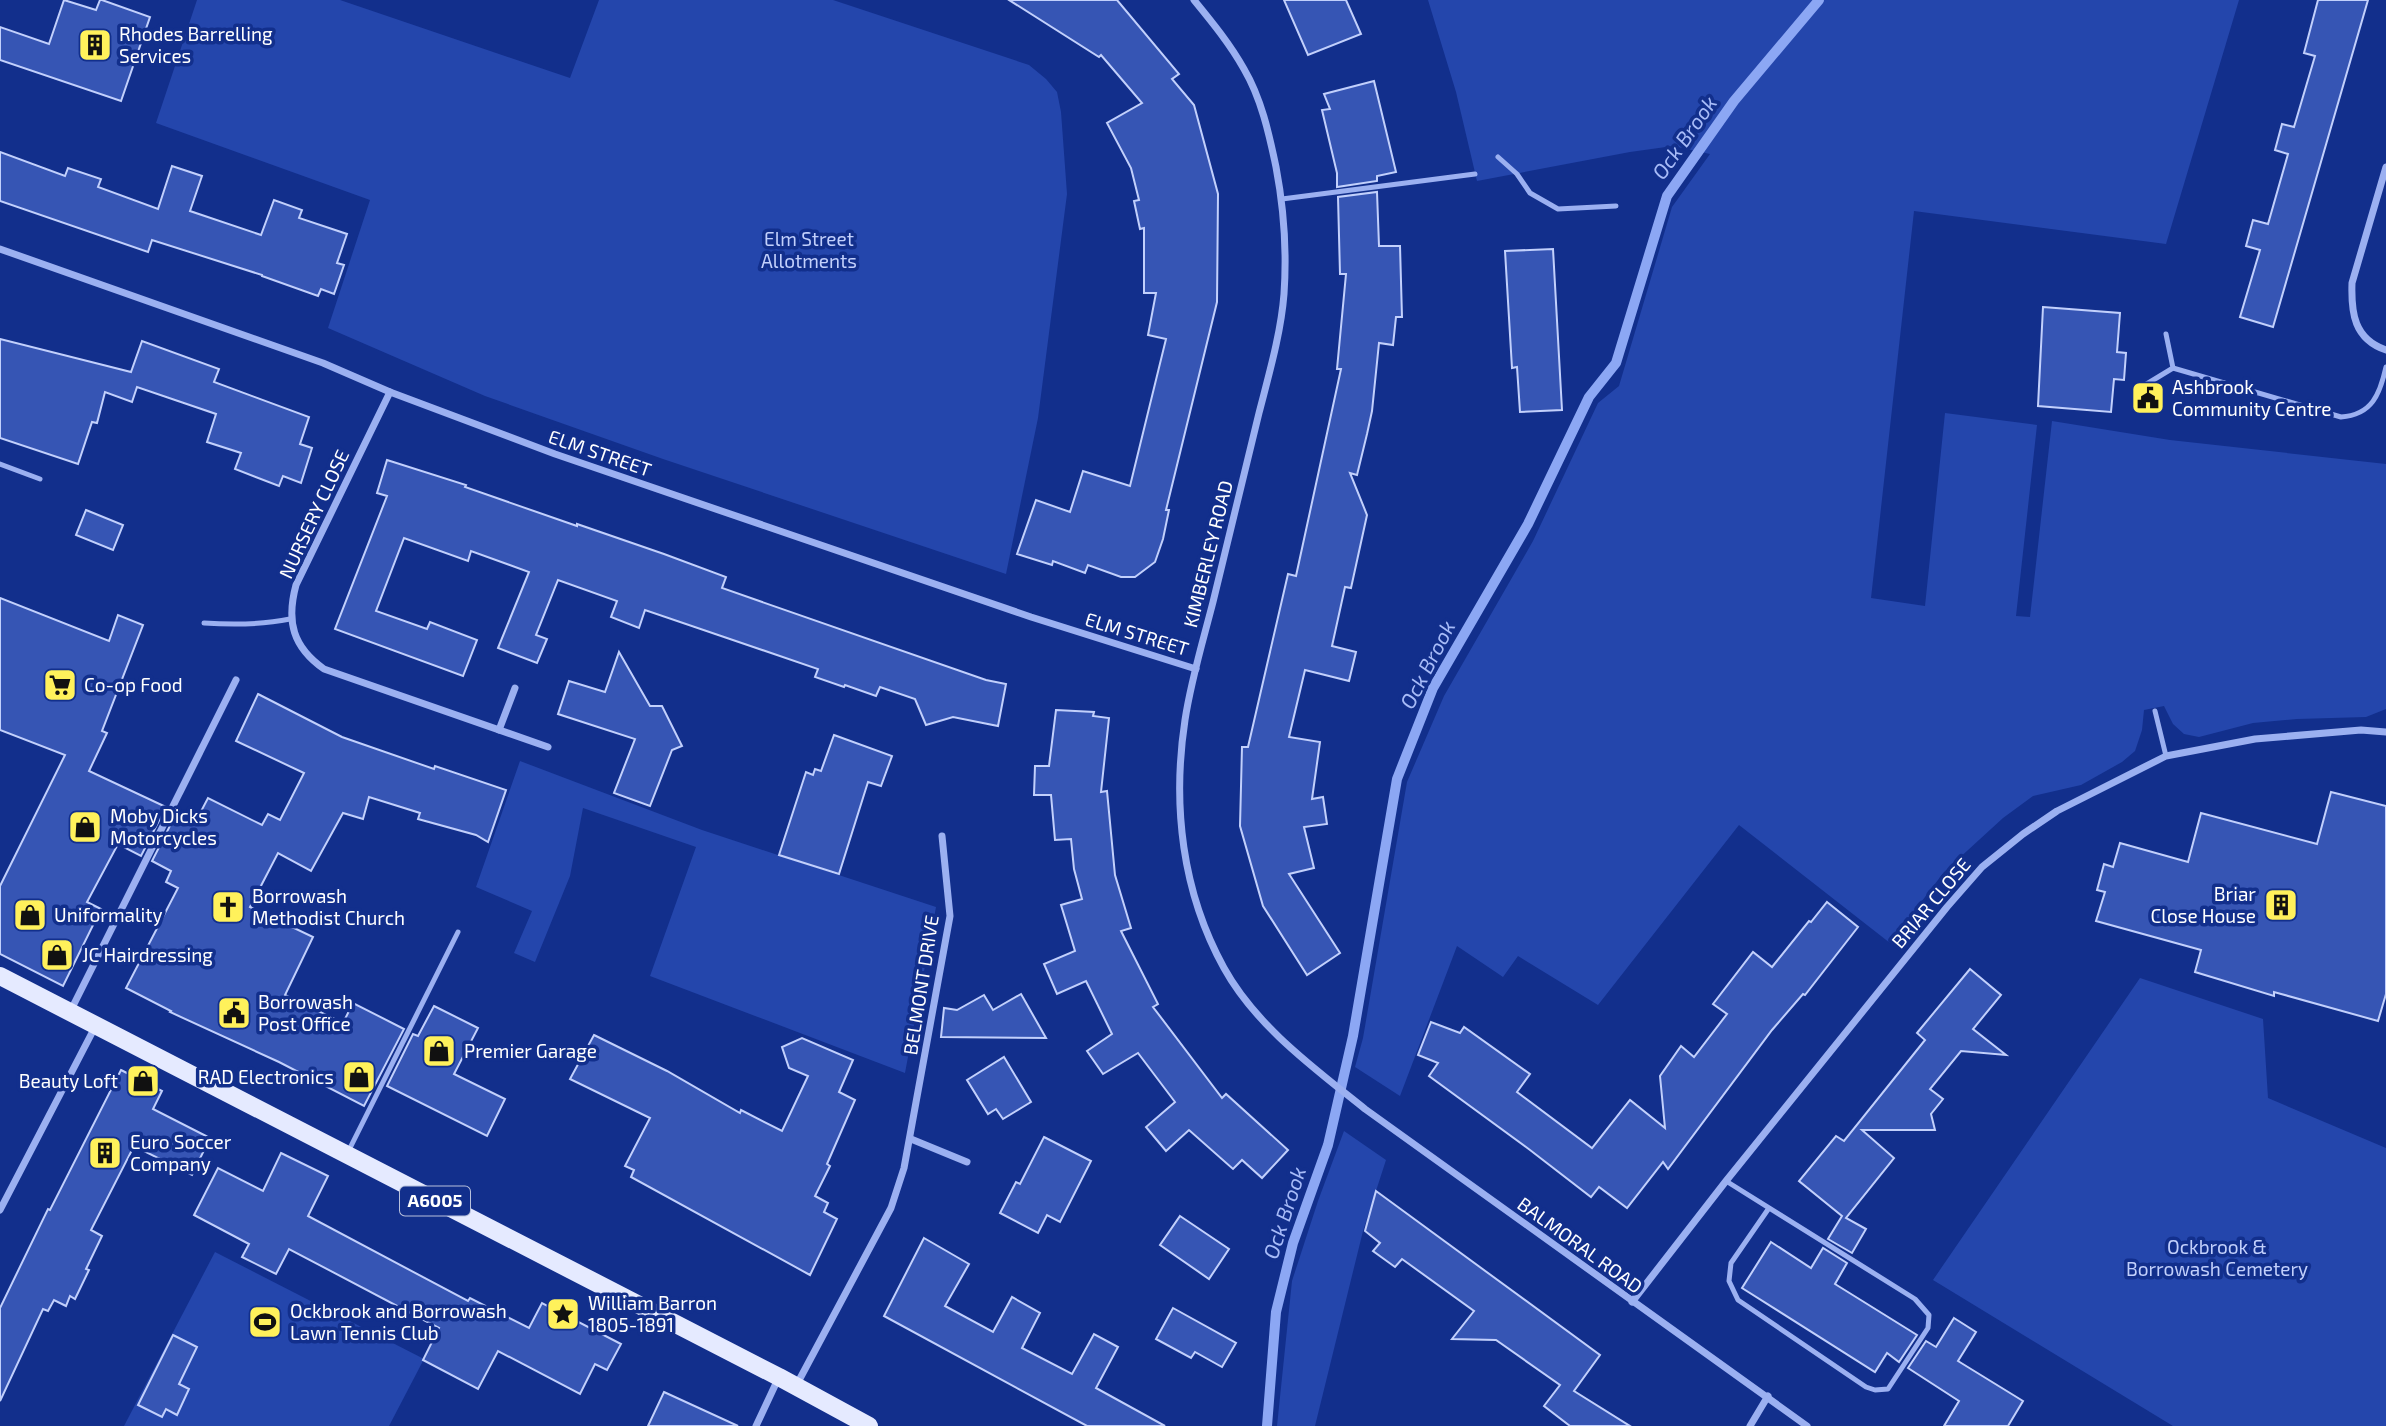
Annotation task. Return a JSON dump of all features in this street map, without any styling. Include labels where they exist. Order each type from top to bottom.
[{"type":"main road","name":"A6005","points":[[0,976],[779,1377],[869,1426]]},
{"type":"street","name":"KIMBERLEY ROAD","points":[[1194,0],[1218,29],[1245,70],[1262,111],[1282,199],[1286,244],[1284,297],[1270,369],[1185,719],[1179,797],[1181,836],[1196,903],[1225,969],[1275,1033],[1337,1086]]},
{"type":"street","points":[[2386,167],[2352,283],[2351,303],[2354,323],[2363,336],[2386,350]]},
{"type":"street","name":"ELM STREET","points":[[0,249],[323,363],[390,392],[555,454],[1031,617],[1196,669]]},
{"type":"street","name":"NURSERY CLOSE","points":[[290,619],[296,585],[390,392]]},
{"type":"street","points":[[290,619],[302,648],[324,669],[548,747]]},
{"type":"street","points":[[70,1013],[236,680]]},
{"type":"street","points":[[499,730],[514,688]]},
{"type":"street","name":"BRIAR CLOSE","points":[[1632,1302],[1947,907],[1982,867],[2023,834],[2057,811],[2166,756],[2255,738],[2361,730],[2386,732]]},
{"type":"street","name":"BELMONT DRIVE","points":[[795,1387],[891,1208],[904,1168],[950,916],[942,836]]},
{"type":"street","points":[[0,1210],[96,1026]]},
{"type":"street","name":"BALMORAL ROAD","points":[[1337,1086],[1365,1109],[1807,1426]]},
{"type":"street","points":[[911,1139],[967,1162]]},
{"type":"street","points":[[756,1426],[779,1377]]},
{"type":"street","points":[[1750,1426],[1768,1396]]},
{"type":"lane","points":[[1498,158],[1517,174],[1530,193],[1558,209],[1616,206]]},
{"type":"lane","points":[[1282,199],[1475,174]]},
{"type":"lane","points":[[2166,334],[2173,368]]},
{"type":"lane","points":[[2140,387],[2173,368],[2342,417],[2355,416],[2376,398],[2386,367]]},
{"type":"lane","points":[[0,464],[40,479]]},
{"type":"lane","points":[[204,623],[239,626],[290,619]]},
{"type":"lane","points":[[2155,711],[2166,756]]},
{"type":"lane","points":[[346,1155],[458,932]]},
{"type":"lane","points":[[1726,1181],[1915,1299],[1929,1315],[1928,1328],[1888,1390],[1866,1387],[1738,1300],[1728,1282],[1731,1263],[1769,1208]]},
{"type":"green space","name":"Elm Street Allotments","points":[[197,0],[340,0],[570,78],[599,0],[833,0],[1029,65],[1057,92],[1067,194],[1038,418],[1006,574],[485,396],[328,328],[370,200],[156,123]]},
{"type":"green space","points":[[1428,0],[2239,0],[2166,244],[1914,211],[1871,598],[1925,606],[1945,413],[2037,425],[2016,616],[2030,617],[2052,421],[2170,440],[2386,464],[2386,709],[2366,717],[2253,723],[2199,737],[2184,734],[2173,724],[2164,706],[2144,710],[2142,730],[2135,751],[2122,762],[2081,785],[2033,796],[2003,818],[1944,872],[1890,943],[1739,825],[1598,1005],[1518,956],[1503,977],[1457,946],[1400,1096],[1355,1067],[1363,1038],[1407,782],[1444,696],[1533,541],[1598,403],[1619,386],[1672,207],[1710,154],[1673,146],[1477,181],[1456,92]]},
{"type":"green space","points":[[520,761],[702,830],[936,907],[905,1073],[650,976],[696,847],[583,808],[570,876],[535,962],[514,953],[532,911],[476,887]]},
{"type":"green space","name":"Ockbrook & Borrowash Cemetery","points":[[2140,978],[2263,1019],[2268,1098],[2386,1148],[2386,1426],[2173,1426],[1933,1280]]},
{"type":"green space","points":[[1344,1131],[1386,1160],[1363,1231],[1315,1426],[1277,1426],[1292,1281]]},
{"type":"green space","name":"Ockbrook and Borrowash Lawn Tennis Club","points":[[215,1252],[424,1359],[389,1426],[124,1426]]},
{"type":"building","name":"Rhodes Barrelling Services","points":[[64,0],[96,10],[102,0],[150,17],[121,101],[0,60],[0,27],[49,44]]},
{"type":"building","points":[[1009,0],[1117,0],[1179,74],[1172,79],[1194,105],[1218,194],[1217,302],[1166,510],[1169,510],[1163,539],[1155,562],[1135,577],[1121,577],[1088,565],[1085,573],[1053,561],[1052,565],[1017,554],[1036,500],[1070,512],[1083,471],[1130,486],[1166,339],[1148,335],[1156,293],[1144,293],[1144,228],[1140,229],[1134,201],[1139,200],[1131,168],[1107,123],[1142,103],[1101,55],[1099,57]]},
{"type":"building","points":[[1284,0],[1346,0],[1361,34],[1308,55]]},
{"type":"building","points":[[2318,0],[2368,0],[2273,327],[2240,317],[2260,250],[2246,246],[2253,220],[2268,224],[2288,154],[2275,150],[2282,124],[2294,127],[2315,56],[2304,53]]},
{"type":"building","points":[[1374,81],[1396,172],[1377,176],[1377,181],[1337,187],[1337,173],[1322,110],[1330,109],[1324,94]]},
{"type":"building","points":[[0,152],[65,176],[68,168],[101,179],[98,187],[158,209],[172,166],[202,176],[190,211],[261,235],[274,200],[302,210],[299,218],[347,234],[337,263],[344,265],[334,294],[321,289],[318,296],[152,240],[148,252],[0,201]]},
{"type":"building","points":[[1377,192],[1379,246],[1400,246],[1402,317],[1396,317],[1393,345],[1379,343],[1367,434],[1357,475],[1350,473],[1367,515],[1351,588],[1345,587],[1332,646],[1356,652],[1349,681],[1305,670],[1289,737],[1320,742],[1312,799],[1323,797],[1327,824],[1304,827],[1314,868],[1289,874],[1340,953],[1307,975],[1263,906],[1240,826],[1242,747],[1248,747],[1288,574],[1296,576],[1341,369],[1337,369],[1346,274],[1340,274],[1338,197]]},
{"type":"building","points":[[1553,249],[1562,410],[1520,412],[1517,367],[1512,368],[1505,251]]},
{"type":"building","points":[[2043,307],[2120,313],[2117,352],[2126,353],[2124,380],[2114,379],[2111,412],[2038,406]]},
{"type":"building","points":[[0,339],[131,372],[142,341],[219,369],[214,382],[309,417],[300,444],[312,448],[301,483],[283,476],[279,486],[235,469],[241,453],[207,442],[216,414],[137,387],[132,402],[105,392],[97,423],[92,422],[78,464],[0,438]]},
{"type":"building","points":[[387,460],[466,485],[465,487],[726,577],[722,588],[986,680],[1006,684],[998,726],[953,717],[926,725],[915,699],[880,687],[876,696],[845,685],[844,687],[815,677],[818,669],[645,610],[639,628],[611,617],[617,601],[558,580],[536,635],[547,639],[537,663],[498,648],[529,572],[471,551],[468,561],[404,538],[376,611],[427,629],[430,622],[477,640],[463,676],[335,629],[387,496],[377,493]]},
{"type":"building","points":[[86,510],[123,525],[113,550],[76,535]]},
{"type":"building","points":[[0,598],[109,641],[118,615],[143,625],[102,731],[107,733],[89,771],[166,807],[141,856],[118,844],[87,902],[101,909],[63,986],[0,954],[0,886],[65,755],[0,730]]},
{"type":"building","points":[[619,652],[650,706],[662,706],[682,746],[672,750],[650,806],[614,793],[635,739],[558,714],[569,681],[605,692]]},
{"type":"building","points":[[258,694],[342,737],[434,769],[435,766],[506,790],[488,842],[476,835],[418,819],[420,813],[369,797],[363,819],[343,813],[311,871],[278,853],[250,907],[313,937],[285,995],[343,1023],[353,1003],[404,1029],[364,1106],[126,988],[178,888],[166,882],[171,871],[152,861],[177,812],[196,821],[208,798],[262,825],[268,814],[280,820],[304,773],[236,741]]},
{"type":"building","points":[[1056,710],[1094,712],[1093,716],[1109,718],[1101,792],[1107,791],[1115,875],[1131,928],[1121,931],[1158,1004],[1153,1007],[1222,1098],[1226,1094],[1288,1150],[1262,1178],[1242,1160],[1233,1169],[1189,1130],[1166,1151],[1146,1127],[1175,1102],[1138,1053],[1103,1074],[1087,1051],[1112,1034],[1086,981],[1057,994],[1044,964],[1075,951],[1061,905],[1082,899],[1074,869],[1071,839],[1055,840],[1051,795],[1034,795],[1035,766],[1049,766]]},
{"type":"building","points":[[834,735],[892,756],[881,786],[868,782],[839,874],[779,855],[806,772],[813,775],[815,769],[821,771]]},
{"type":"building","name":"Briar Close House","points":[[2331,792],[2386,806],[2386,994],[2378,1021],[2274,992],[2274,996],[2195,972],[2201,950],[2096,921],[2105,892],[2097,890],[2104,864],[2113,867],[2120,843],[2188,862],[2201,813],[2317,844]]},
{"type":"building","points":[[1827,902],[1858,927],[1805,995],[1803,994],[1772,1030],[1668,1169],[1663,1162],[1627,1208],[1599,1187],[1591,1197],[1429,1076],[1438,1063],[1418,1055],[1431,1022],[1460,1033],[1464,1027],[1530,1074],[1517,1092],[1592,1148],[1630,1100],[1665,1128],[1660,1076],[1681,1046],[1694,1057],[1727,1014],[1713,1004],[1753,952],[1772,967]]},
{"type":"building","points":[[1970,969],[2001,995],[1973,1029],[2006,1055],[1961,1051],[1930,1089],[1943,1099],[1931,1114],[1935,1130],[1862,1130],[1894,1158],[1846,1218],[1866,1229],[1852,1253],[1828,1239],[1842,1216],[1799,1181],[1836,1136],[1844,1141],[1925,1040],[1917,1033]]},
{"type":"building","points":[[1021,994],[1046,1038],[941,1037],[944,1008],[957,1010],[984,995],[993,1010]]},
{"type":"building","name":"Premier Garage","points":[[434,1006],[478,1028],[454,1074],[505,1099],[487,1136],[387,1086],[413,1034],[418,1036]]},
{"type":"building","points":[[594,1035],[667,1071],[740,1113],[741,1110],[782,1131],[808,1076],[789,1068],[782,1047],[802,1038],[853,1060],[839,1092],[855,1100],[827,1164],[830,1166],[815,1196],[828,1203],[824,1212],[837,1219],[810,1275],[631,1177],[634,1170],[625,1166],[650,1118],[570,1079]]},
{"type":"building","points":[[1004,1057],[1031,1102],[1003,1119],[996,1109],[988,1114],[967,1080]]},
{"type":"building","points":[[121,1070],[162,1091],[153,1109],[210,1138],[192,1175],[134,1146],[91,1230],[102,1236],[75,1299],[70,1296],[66,1306],[54,1300],[48,1311],[43,1309],[0,1401],[0,1308]]},
{"type":"building","points":[[1044,1137],[1091,1161],[1060,1222],[1047,1215],[1038,1233],[1000,1213],[1016,1182],[1020,1184]]},
{"type":"building","points":[[281,1153],[328,1176],[308,1216],[468,1301],[470,1298],[529,1328],[542,1303],[621,1344],[607,1370],[595,1364],[580,1394],[498,1351],[478,1389],[423,1360],[439,1328],[289,1249],[276,1274],[242,1257],[249,1244],[194,1215],[218,1168],[263,1191]]},
{"type":"building","points":[[1376,1191],[1600,1355],[1574,1391],[1630,1426],[1570,1426],[1544,1406],[1560,1385],[1496,1340],[1452,1339],[1474,1311],[1402,1259],[1395,1267],[1373,1251],[1380,1243],[1365,1231]]},
{"type":"building","points":[[1180,1216],[1229,1249],[1209,1279],[1160,1245]]},
{"type":"building","points":[[924,1238],[969,1264],[945,1306],[993,1332],[1012,1297],[1040,1313],[1022,1348],[1072,1374],[1094,1334],[1118,1347],[1096,1388],[1165,1426],[1087,1426],[884,1316]]},
{"type":"building","points":[[1771,1242],[1811,1268],[1823,1248],[1847,1263],[1835,1284],[1917,1335],[1899,1362],[1887,1353],[1875,1372],[1742,1288]]},
{"type":"building","points":[[1173,1308],[1236,1343],[1222,1367],[1195,1352],[1191,1358],[1156,1339]]},
{"type":"building","points":[[1954,1318],[1976,1332],[1958,1361],[2023,1401],[2008,1426],[1944,1426],[1959,1401],[1908,1368],[1926,1341],[1936,1347]]},
{"type":"building","points":[[173,1335],[197,1347],[179,1384],[189,1389],[177,1415],[166,1409],[162,1417],[138,1405]]},
{"type":"building","points":[[664,1392],[738,1426],[648,1426]]},
{"type":"waterway","name":"Ock Brook","points":[[1267,1426],[1276,1312],[1293,1243],[1328,1145],[1353,1036],[1397,779],[1433,688],[1528,524],[1589,397],[1616,363],[1667,196],[1734,101],[1819,0]]},
{"type":"place","name":"Rhodes Barrelling Services","points":[[95,45]]},
{"type":"place","name":"Ashbrook Community Centre","points":[[2148,398]]},
{"type":"place","name":"Co-op Food","points":[[60,685]]},
{"type":"place","name":"Moby Dicks Motorcycles","points":[[85,827]]},
{"type":"place","name":"Briar Close House","points":[[2281,905]]},
{"type":"place","name":"Borrowash Methodist Church","points":[[228,907]]},
{"type":"place","name":"Uniformality","points":[[30,915]]},
{"type":"place","name":"JC Hairdressing","points":[[57,955]]},
{"type":"place","name":"Borrowash Post Office","points":[[234,1013]]},
{"type":"place","name":"Premier Garage","points":[[439,1051]]},
{"type":"place","name":"RAD Electronics","points":[[359,1077]]},
{"type":"place","name":"Beauty Loft","points":[[143,1081]]},
{"type":"place","name":"Euro Soccer Company","points":[[105,1153]]},
{"type":"place","name":"William Barron 1805-1891","points":[[563,1314]]},
{"type":"place","name":"Ockbrook and Borrowash Lawn Tennis Club","points":[[265,1322]]}]
